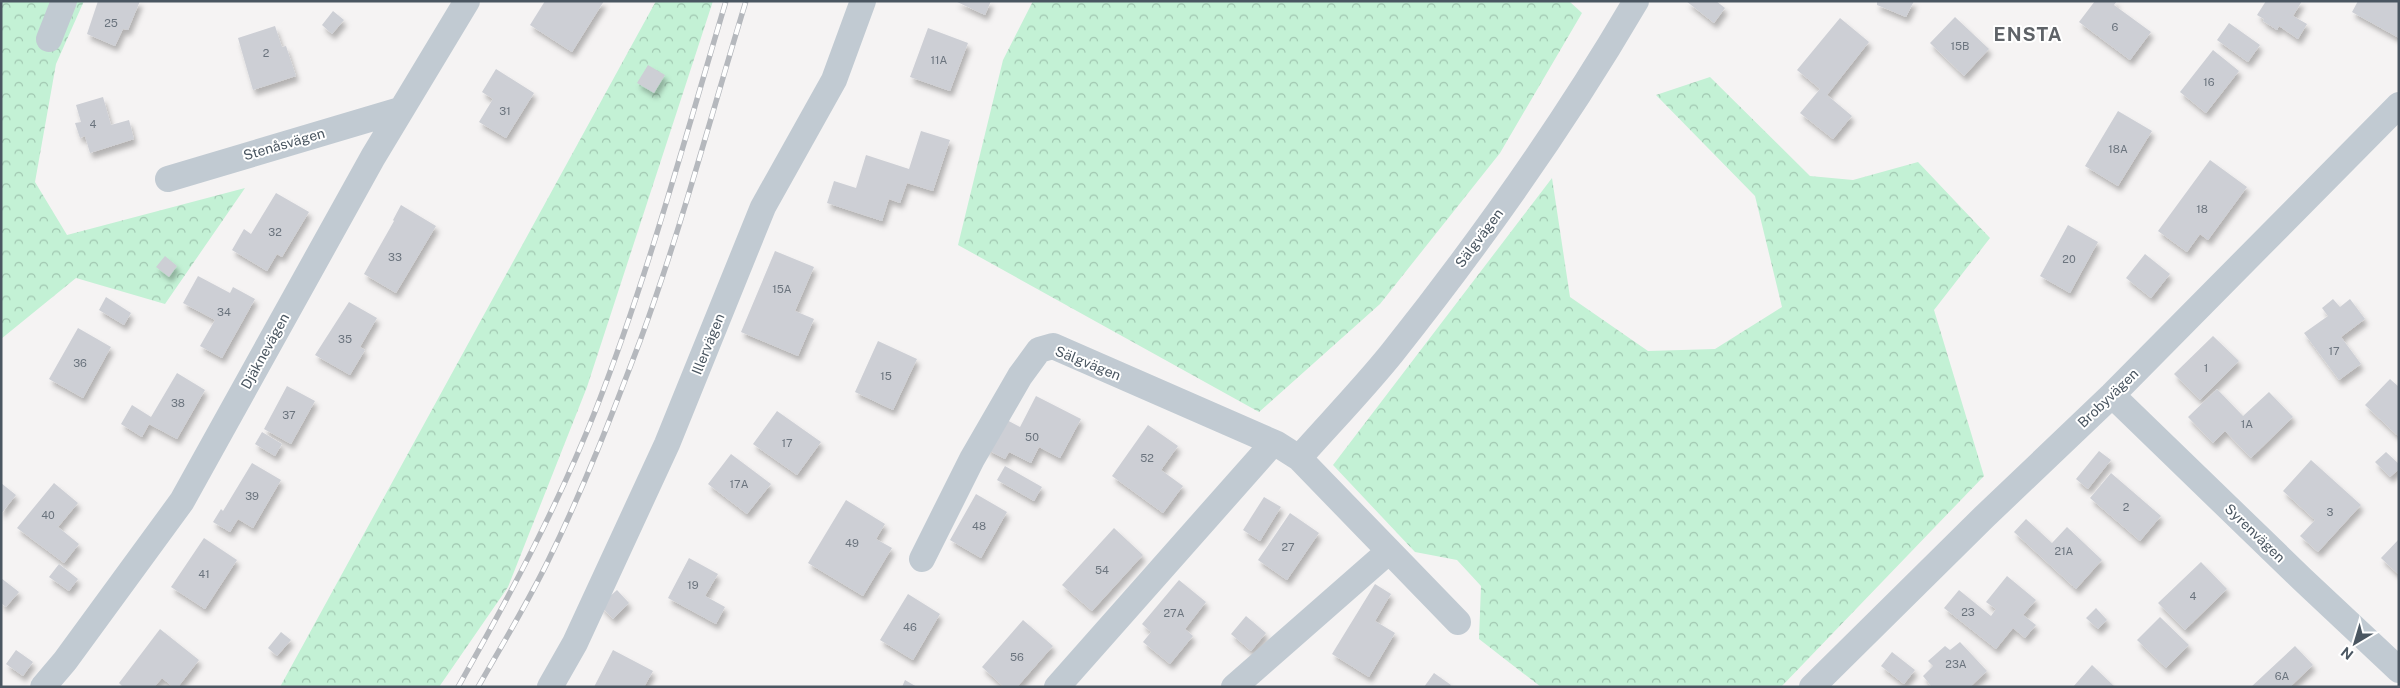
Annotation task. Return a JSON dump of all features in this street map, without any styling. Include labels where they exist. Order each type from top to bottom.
[{"type":"street","points":[[49,39],[64,1]]},
{"type":"street","name":"Djäknevägen","points":[[43,687],[65,661],[182,501],[400,110],[468,1]]},
{"type":"street","name":"Illervägen","points":[[550,687],[575,643],[667,444],[763,207],[834,80],[863,1]]},
{"type":"street","name":"Sälgvägen","points":[[1299,458],[1391,354],[1509,199],[1604,55],[1636,1]]},
{"type":"street","name":"Brobyvägen","points":[[1812,687],[1984,517],[2112,395],[2399,105]]},
{"type":"street","name":"Stenåsvägen","points":[[168,179],[400,110]]},
{"type":"street","name":"Sälgvägen","points":[[922,559],[972,460],[1020,376],[1040,350],[1053,346],[1273,443],[1299,458],[1388,552],[1458,622]]},
{"type":"street","name":"Syrenvägen","points":[[2112,395],[2399,670]]},
{"type":"street","points":[[1057,687],[1273,443]]},
{"type":"street","points":[[1234,687],[1388,552]]},
{"type":"green space","points":[[1,1],[84,1],[56,64],[35,182],[67,235],[245,188],[165,304],[76,278],[1,339]]},
{"type":"green space","points":[[656,1],[713,1],[587,387],[508,587],[439,687],[280,687]]},
{"type":"green space","points":[[1033,1],[1569,1],[1582,13],[1500,153],[1380,304],[1259,412],[958,245],[1003,60]]},
{"type":"green space","points":[[1710,77],[1810,176],[1853,180],[1918,162],[1990,238],[1934,310],[1984,476],[1781,687],[1541,687],[1479,639],[1481,586],[1457,560],[1415,552],[1333,465],[1552,178],[1570,297],[1648,351],[1715,349],[1782,307],[1755,196],[1656,95]]},
{"type":"building","points":[[98,1],[140,1],[128,30],[123,29],[115,46],[87,34]]},
{"type":"building","points":[[545,1],[604,1],[572,52],[530,25]]},
{"type":"building","points":[[955,1],[991,1],[985,15]]},
{"type":"building","points":[[1686,1],[1716,1],[1725,8],[1714,23]]},
{"type":"building","points":[[1877,1],[1914,1],[1906,17],[1877,5]]},
{"type":"building","points":[[2095,1],[2117,1],[2114,5],[2151,32],[2130,60],[2079,22]]},
{"type":"building","points":[[2266,1],[2302,1],[2293,16],[2307,24],[2298,39],[2279,26],[2277,30],[2257,15]]},
{"type":"building","points":[[2358,1],[2399,2],[2399,38],[2352,12]]},
{"type":"building","points":[[333,11],[344,20],[332,34],[322,25]]},
{"type":"building","points":[[1955,17],[1989,49],[1964,76],[1930,43]]},
{"type":"building","points":[[1840,18],[1869,42],[1827,95],[1852,116],[1833,139],[1800,113],[1820,89],[1797,70]]},
{"type":"building","points":[[2229,23],[2260,45],[2248,62],[2217,40]]},
{"type":"building","points":[[275,26],[282,47],[286,46],[296,76],[253,90],[238,38]]},
{"type":"building","points":[[928,28],[968,43],[950,91],[910,77]]},
{"type":"building","points":[[2213,50],[2239,71],[2206,113],[2180,92]]},
{"type":"building","points":[[648,65],[665,75],[654,93],[637,83]]},
{"type":"building","points":[[496,69],[534,93],[506,138],[479,122],[493,99],[482,92]]},
{"type":"building","points":[[103,97],[111,125],[129,120],[134,139],[90,153],[85,136],[80,138],[75,123],[81,122],[76,105]]},
{"type":"building","points":[[2118,111],[2152,131],[2118,186],[2085,166]]},
{"type":"building","points":[[921,131],[950,140],[933,191],[907,183],[900,203],[889,199],[882,221],[827,203],[834,181],[856,188],[866,155],[909,169]]},
{"type":"building","points":[[2210,160],[2247,187],[2208,240],[2200,234],[2187,252],[2158,231]]},
{"type":"building","points":[[276,193],[309,212],[282,257],[277,254],[267,271],[232,250],[244,229],[251,234]]},
{"type":"building","points":[[401,205],[436,226],[396,293],[364,274]]},
{"type":"building","points":[[2068,225],[2098,242],[2070,293],[2040,276]]},
{"type":"building","points":[[775,251],[814,267],[795,311],[814,319],[798,356],[741,332]]},
{"type":"building","points":[[2145,254],[2170,274],[2151,298],[2126,278]]},
{"type":"building","points":[[165,256],[177,266],[169,277],[156,267]]},
{"type":"building","points":[[198,276],[230,293],[233,287],[255,299],[222,358],[200,346],[215,320],[183,303]]},
{"type":"building","points":[[106,297],[131,313],[124,325],[99,310]]},
{"type":"building","points":[[2333,299],[2340,307],[2350,299],[2365,319],[2341,337],[2361,364],[2339,380],[2304,333],[2328,316],[2322,308]]},
{"type":"building","points":[[349,302],[377,318],[360,347],[365,350],[350,375],[315,355]]},
{"type":"building","points":[[78,328],[111,347],[83,398],[49,379]]},
{"type":"building","points":[[2213,336],[2239,361],[2200,400],[2174,374]]},
{"type":"building","points":[[878,341],[917,359],[893,410],[855,392]]},
{"type":"building","points":[[177,373],[205,390],[177,439],[149,424],[142,437],[121,424],[132,405],[151,417]]},
{"type":"building","points":[[2390,379],[2399,387],[2399,437],[2365,405]]},
{"type":"building","points":[[287,386],[315,401],[291,444],[264,429]]},
{"type":"building","points":[[2217,389],[2243,416],[2269,392],[2293,417],[2251,458],[2225,431],[2213,443],[2188,417]]},
{"type":"building","points":[[1036,396],[1081,419],[1060,458],[1039,447],[1031,463],[1009,452],[1005,459],[986,449],[1003,418],[1020,427]]},
{"type":"building","points":[[777,411],[821,442],[797,475],[753,444]]},
{"type":"building","points":[[1148,425],[1178,446],[1161,470],[1183,486],[1163,513],[1112,476]]},
{"type":"building","points":[[262,432],[282,444],[275,456],[255,444]]},
{"type":"building","points":[[2099,451],[2111,460],[2088,489],[2076,479]]},
{"type":"building","points":[[2386,452],[2399,464],[2399,469],[2390,477],[2375,462]]},
{"type":"building","points":[[731,454],[771,484],[747,514],[708,484]]},
{"type":"building","points":[[2311,460],[2361,505],[2318,552],[2300,536],[2315,520],[2283,491]]},
{"type":"building","points":[[252,463],[281,480],[253,528],[238,519],[230,532],[213,522],[221,509],[223,511]]},
{"type":"building","points":[[1005,466],[1042,487],[1034,501],[997,480]]},
{"type":"building","points":[[2111,473],[2161,516],[2140,541],[2090,498]]},
{"type":"building","points":[[1,483],[16,495],[1,514]]},
{"type":"building","points":[[54,483],[78,503],[58,527],[79,544],[64,563],[17,528]]},
{"type":"building","points":[[976,494],[1007,512],[981,558],[950,540]]},
{"type":"building","points":[[1264,497],[1281,507],[1260,541],[1243,530]]},
{"type":"building","points":[[846,500],[885,524],[876,539],[892,548],[863,596],[808,563]]},
{"type":"building","points":[[1290,513],[1319,533],[1287,580],[1258,560]]},
{"type":"building","points":[[2026,519],[2052,543],[2067,527],[2102,560],[2076,589],[2014,532]]},
{"type":"building","points":[[1114,528],[1143,555],[1092,611],[1062,585]]},
{"type":"building","points":[[204,538],[237,560],[205,609],[171,587]]},
{"type":"building","points":[[2399,539],[2399,575],[2381,558]]},
{"type":"building","points":[[689,558],[718,574],[705,596],[725,607],[716,624],[668,598]]},
{"type":"building","points":[[2201,562],[2227,589],[2185,630],[2158,603]]},
{"type":"building","points":[[59,564],[78,579],[69,591],[49,577]]},
{"type":"building","points":[[2007,576],[2036,600],[2023,615],[2036,625],[2025,638],[2013,628],[1996,649],[1944,608],[1959,590],[1991,616],[1996,609],[1986,602]]},
{"type":"building","points":[[1,578],[19,592],[6,607],[1,603]]},
{"type":"building","points":[[1179,580],[1206,602],[1185,629],[1193,636],[1170,664],[1143,642],[1151,632],[1142,624]]},
{"type":"building","points":[[1375,584],[1391,594],[1375,621],[1395,633],[1369,677],[1332,654]]},
{"type":"building","points":[[617,590],[629,603],[613,619],[600,605]]},
{"type":"building","points":[[908,594],[940,614],[913,660],[880,640]]},
{"type":"building","points":[[2096,608],[2107,620],[2098,629],[2086,618]]},
{"type":"building","points":[[1246,616],[1266,633],[1251,651],[1231,634]]},
{"type":"building","points":[[2160,617],[2189,645],[2166,668],[2137,640]]},
{"type":"building","points":[[1023,620],[1053,646],[1017,687],[1004,687],[982,667]]},
{"type":"building","points":[[160,629],[199,660],[178,687],[173,687],[162,678],[154,687],[123,687],[119,683]]},
{"type":"building","points":[[281,632],[291,640],[277,656],[268,648]]},
{"type":"building","points":[[1960,642],[1987,671],[1970,687],[1932,687],[1923,676],[1933,666],[1928,661],[1945,646],[1950,650]]},
{"type":"building","points":[[2295,646],[2313,665],[2290,687],[2251,687]]},
{"type":"building","points":[[16,650],[33,662],[23,676],[6,664]]},
{"type":"building","points":[[613,650],[653,671],[644,687],[594,687]]},
{"type":"building","points":[[1892,652],[1915,670],[1904,684],[1881,666]]},
{"type":"building","points":[[2092,665],[2115,687],[2073,687]]},
{"type":"building","points":[[1434,673],[1451,685],[1450,687],[1424,687]]},
{"type":"building","points":[[905,680],[917,687],[902,687]]},
{"type":"railway","points":[[458,687],[532,551],[566,481],[596,409],[649,258],[726,1]]},
{"type":"railway","points":[[478,687],[548,561],[585,480],[619,397],[669,257],[746,1]]},
{"type":"district","name":"ENSTA","points":[[2028,34]]}]
